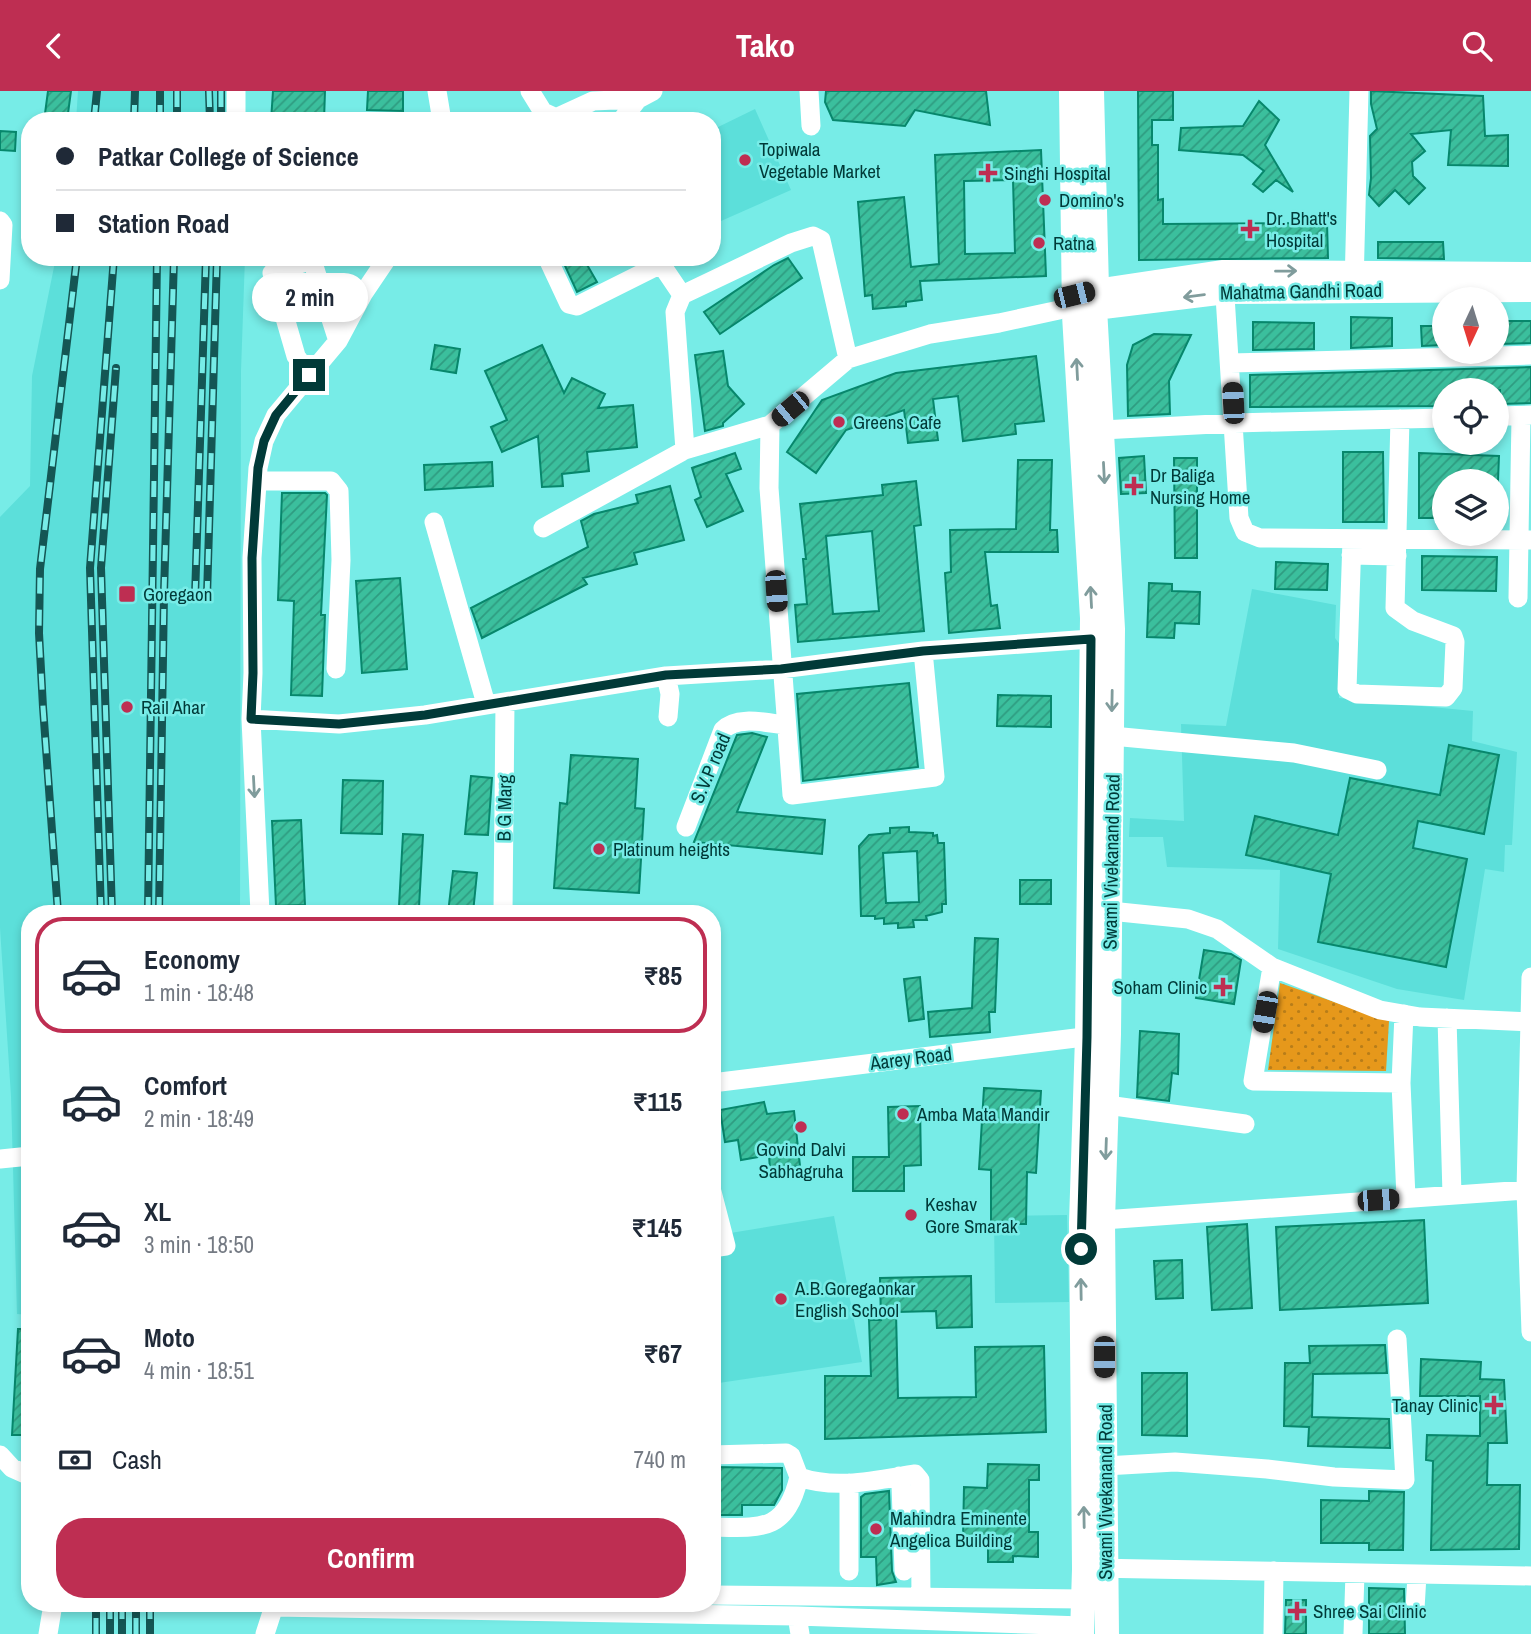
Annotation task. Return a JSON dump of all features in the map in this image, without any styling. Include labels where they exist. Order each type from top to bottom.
[{"type":"main road","name":"Swami Vivekanand Road","points":[[1071,91],[1091,605],[1098,1035],[1107,1105],[1103,1220],[1105,1466],[1095,1568],[1083,1599],[1082,1630]]},
{"type":"main road","name":"Swami Vivekanand Road","points":[[1092,91],[1080,303],[1102,430],[1113,617],[1112,736],[1110,911],[1081,1223],[1095,1568],[1107,1634]]},
{"type":"main road","name":"Mahatma Gandhi Road","points":[[1080,303],[1224,282],[1354,281],[1531,274]]},
{"type":"main road","name":"Mahatma Gandhi Road","points":[[1354,281],[1531,290]]},
{"type":"street","points":[[236,91],[236,112]]},
{"type":"street","points":[[437,91],[440,112]]},
{"type":"street","points":[[530,91],[543,112]]},
{"type":"street","points":[[809,91],[811,126]]},
{"type":"street","points":[[1354,281],[1359,91]]},
{"type":"street","points":[[569,112],[593,101],[645,95]]},
{"type":"street","points":[[629,112],[645,95]]},
{"type":"street","points":[[0,221],[3,225],[0,280]]},
{"type":"street","points":[[685,450],[675,312],[682,295],[791,243],[813,236],[821,240],[848,359]]},
{"type":"street","points":[[294,266],[272,273],[296,356],[309,375]]},
{"type":"street","points":[[314,266],[338,341]]},
{"type":"street","points":[[260,905],[251,719],[252,558],[257,481],[264,441],[276,415],[338,341],[363,294],[382,266]]},
{"type":"street","points":[[544,266],[569,304],[577,306],[652,266]]},
{"type":"street","points":[[664,266],[682,295]]},
{"type":"street","points":[[1224,282],[1239,518],[1245,532],[1260,538],[1352,547],[1398,548],[1525,540]]},
{"type":"street","points":[[543,528],[685,450],[770,425],[848,359],[930,334],[999,323],[1080,303]]},
{"type":"street","points":[[1230,363],[1531,355]]},
{"type":"street","points":[[1518,598],[1525,540],[1526,416]]},
{"type":"street","points":[[1102,430],[1234,423],[1432,418]]},
{"type":"street","points":[[1352,547],[1347,689],[1357,694],[1446,697],[1453,688],[1453,636],[1413,621],[1395,608],[1400,419]]},
{"type":"street","points":[[770,425],[769,488],[792,795],[935,777],[923,651]]},
{"type":"street","points":[[257,481],[331,481],[339,491],[341,560],[336,669]]},
{"type":"street","name":"B G Marg","points":[[435,522],[496,703],[503,905]]},
{"type":"street","points":[[251,719],[339,724],[425,715],[666,675],[781,669],[923,651],[1091,639]]},
{"type":"street","points":[[666,675],[670,694],[668,716]]},
{"type":"street","name":"S.V.P road","points":[[686,827],[723,730],[728,724],[742,721],[786,725]]},
{"type":"street","points":[[1112,736],[1294,753],[1377,770]]},
{"type":"street","points":[[1110,911],[1188,919],[1217,929],[1272,967],[1380,1010],[1447,1019],[1529,1022]]},
{"type":"street","points":[[1272,967],[1253,1080],[1401,1083]]},
{"type":"street","points":[[1531,977],[1531,1332]]},
{"type":"street","points":[[1404,1014],[1401,1083],[1406,1198]]},
{"type":"street","points":[[1447,1019],[1452,1195]]},
{"type":"street","name":"Aarey Road","points":[[721,1082],[1098,1035]]},
{"type":"street","points":[[1107,1105],[1245,1124]]},
{"type":"street","points":[[0,1159],[21,1157]]},
{"type":"street","points":[[1103,1220],[1529,1191]]},
{"type":"street","points":[[721,1227],[726,1246],[721,1247]]},
{"type":"street","points":[[1105,1466],[1175,1462],[1405,1481],[1397,1339]]},
{"type":"street","points":[[721,1455],[786,1454],[791,1456],[799,1477],[794,1499],[776,1522],[746,1528],[721,1527]]},
{"type":"street","points":[[0,1455],[12,1468],[21,1472]]},
{"type":"street","points":[[799,1477],[837,1484],[915,1474],[919,1480],[921,1597]]},
{"type":"street","points":[[899,1476],[904,1571]]},
{"type":"street","points":[[849,1483],[849,1571]]},
{"type":"street","points":[[1095,1568],[1531,1576]]},
{"type":"street","points":[[1273,1571],[1273,1634]]},
{"type":"street","points":[[1353,1634],[1355,1573]]},
{"type":"street","points":[[1415,1609],[1417,1575]]},
{"type":"street","points":[[721,1595],[1083,1599]]},
{"type":"street","points":[[48,1634],[52,1612]]},
{"type":"street","points":[[265,1634],[272,1612]]},
{"type":"street","points":[[457,1612],[798,1625],[1082,1630]]},
{"type":"shaded area","points":[[78,91],[244,91],[245,112],[77,112]]},
{"type":"shaded area","name":"Topiwala Vegetable Market","points":[[755,109],[791,190],[721,221],[721,126]]},
{"type":"shaded area","points":[[54,266],[245,266],[241,371],[240,905],[21,905],[21,1314],[17,1314],[11,1096],[0,928],[0,517],[30,486],[32,376]]},
{"type":"shaded area","points":[[1252,589],[1336,605],[1335,638],[1341,646],[1339,698],[1473,711],[1472,741],[1517,752],[1512,845],[1505,845],[1504,872],[1485,869],[1464,1000],[1397,989],[1278,949],[1280,870],[1167,867],[1163,837],[1129,837],[1130,818],[1184,821],[1181,724],[1226,726]]},
{"type":"shaded area","points":[[1280,983],[1389,1021],[1386,1071],[1268,1070]]},
{"type":"shaded area","points":[[1067,1215],[1069,1302],[995,1303],[994,1216]]},
{"type":"shaded area","name":"A.B.Goregaonkar English School","points":[[834,1216],[862,1362],[721,1383],[721,1235]]},
{"type":"building","points":[[48,91],[71,91],[68,112],[45,112]]},
{"type":"building","points":[[273,91],[325,91],[324,112],[272,112]]},
{"type":"building","points":[[368,91],[403,91],[403,111],[367,110]]},
{"type":"building","points":[[826,91],[986,91],[990,125],[915,110],[905,126],[833,120],[825,102]]},
{"type":"building","points":[[1138,91],[1173,91],[1173,120],[1152,120],[1152,145],[1158,145],[1158,200],[1163,199],[1163,224],[1327,223],[1328,258],[1139,260]]},
{"type":"building","points":[[1371,91],[1483,96],[1485,136],[1508,135],[1508,166],[1448,165],[1451,130],[1411,134],[1425,151],[1412,162],[1413,176],[1425,188],[1409,204],[1395,190],[1379,206],[1369,195],[1370,136],[1377,129]]},
{"type":"building","points":[[1259,101],[1279,120],[1265,145],[1293,192],[1276,180],[1263,192],[1253,184],[1264,171],[1243,155],[1179,150],[1181,128],[1243,126]]},
{"type":"building","points":[[0,131],[16,132],[15,151],[0,150]]},
{"type":"building","points":[[1041,150],[1046,276],[920,281],[922,300],[906,302],[906,306],[873,309],[872,295],[865,296],[858,202],[904,197],[911,267],[939,264],[935,155]],"holes":[[[1013,180],[1015,253],[965,254],[964,181]]]},
{"type":"building","points":[[1378,242],[1443,242],[1444,259],[1378,258]]},
{"type":"building","points":[[788,258],[802,278],[720,334],[704,312]]},
{"type":"building","points":[[565,266],[588,266],[597,282],[577,292]]},
{"type":"building","points":[[1351,317],[1392,318],[1392,346],[1351,348]]},
{"type":"building","points":[[1509,321],[1531,321],[1531,343],[1509,344]]},
{"type":"building","points":[[1253,322],[1314,323],[1314,349],[1253,350]]},
{"type":"building","points":[[1421,326],[1432,326],[1432,346],[1422,346]]},
{"type":"building","points":[[1154,334],[1191,335],[1169,381],[1170,414],[1128,416],[1127,365],[1133,345]]},
{"type":"building","points":[[435,345],[460,349],[456,373],[431,369]]},
{"type":"building","points":[[542,345],[564,393],[572,378],[605,394],[598,408],[633,405],[637,447],[587,452],[589,471],[562,474],[563,486],[542,487],[538,436],[502,452],[491,427],[507,420],[485,371]]},
{"type":"building","points":[[723,351],[728,386],[744,404],[723,426],[705,431],[695,355]]},
{"type":"building","points":[[1036,356],[1044,421],[1015,424],[1016,434],[963,441],[958,396],[933,399],[938,440],[908,443],[904,410],[846,430],[816,473],[787,452],[822,400],[896,373]]},
{"type":"building","points":[[1531,367],[1531,403],[1509,404],[1509,378],[1432,378],[1432,406],[1250,407],[1250,375]]},
{"type":"building","points":[[1343,452],[1383,452],[1384,522],[1343,522]]},
{"type":"building","points":[[735,453],[741,469],[726,474],[743,511],[707,527],[695,500],[701,497],[692,468]]},
{"type":"building","points":[[1419,453],[1499,456],[1498,469],[1432,469],[1432,518],[1419,518]]},
{"type":"building","points":[[1144,456],[1146,493],[1121,494],[1119,458]]},
{"type":"building","points":[[1174,458],[1197,458],[1197,558],[1175,558]]},
{"type":"building","points":[[1018,460],[1052,460],[1050,530],[1057,530],[1058,552],[985,552],[991,606],[997,605],[1000,628],[949,633],[945,573],[951,572],[950,530],[1016,529]]},
{"type":"building","points":[[492,462],[493,486],[425,490],[424,465]]},
{"type":"building","points":[[916,481],[921,525],[914,526],[924,631],[798,642],[795,605],[807,604],[803,559],[806,559],[800,504],[883,495],[882,485]],"holes":[[[872,531],[879,611],[833,614],[826,536]]]},
{"type":"building","points":[[670,486],[684,540],[634,553],[637,564],[583,578],[587,584],[482,638],[471,608],[588,547],[581,521],[594,514],[638,503],[636,495]]},
{"type":"building","points":[[282,493],[327,495],[321,615],[325,615],[322,696],[291,695],[294,601],[278,600]]},
{"type":"building","points":[[1422,556],[1497,557],[1496,591],[1422,590]]},
{"type":"building","points":[[1276,562],[1328,564],[1327,590],[1275,589]]},
{"type":"building","points":[[400,578],[407,669],[362,673],[356,581]]},
{"type":"building","points":[[1149,583],[1172,584],[1172,591],[1200,592],[1199,624],[1175,623],[1174,638],[1147,637]]},
{"type":"building","points":[[909,683],[918,767],[803,781],[797,694]]},
{"type":"building","points":[[998,695],[1051,696],[1051,727],[997,726]]},
{"type":"building","points":[[752,733],[767,737],[737,812],[825,820],[822,854],[694,842],[737,735]]},
{"type":"building","points":[[1449,745],[1499,755],[1484,834],[1418,821],[1413,848],[1467,859],[1446,967],[1318,942],[1331,874],[1246,855],[1255,816],[1338,835],[1350,778],[1440,795]]},
{"type":"building","name":"Platinum heights","points":[[571,755],[638,759],[635,808],[644,809],[639,893],[554,888],[560,803],[567,804]]},
{"type":"building","points":[[471,776],[492,778],[488,835],[465,834]]},
{"type":"building","points":[[343,780],[383,781],[382,834],[341,833]]},
{"type":"building","points":[[301,820],[305,905],[276,905],[272,821]]},
{"type":"building","points":[[909,827],[909,832],[933,833],[933,836],[937,835],[938,843],[944,843],[946,904],[942,904],[942,912],[926,916],[927,920],[913,920],[914,927],[898,928],[898,923],[884,924],[884,918],[861,916],[859,846],[869,835],[890,833],[890,828]],"holes":[[[917,851],[919,902],[886,903],[883,853]]]},
{"type":"building","points":[[403,834],[423,835],[419,905],[399,905]]},
{"type":"building","points":[[453,871],[477,873],[474,905],[449,905]]},
{"type":"building","points":[[1020,880],[1051,880],[1051,904],[1020,904]]},
{"type":"building","points":[[975,938],[998,939],[995,1012],[989,1012],[990,1032],[930,1037],[928,1012],[972,1008]]},
{"type":"building","points":[[1204,950],[1231,954],[1241,960],[1234,1004],[1196,998]]},
{"type":"building","points":[[920,977],[924,1019],[909,1021],[904,979]]},
{"type":"building","points":[[1140,1031],[1179,1034],[1178,1074],[1172,1073],[1169,1101],[1137,1097]]},
{"type":"building","points":[[984,1088],[1041,1091],[1036,1173],[1027,1172],[1026,1224],[991,1224],[991,1170],[979,1169]]},
{"type":"building","points":[[764,1102],[767,1114],[794,1111],[800,1166],[770,1170],[769,1155],[741,1160],[738,1140],[725,1142],[721,1110]]},
{"type":"building","points":[[920,1106],[921,1165],[904,1166],[904,1191],[853,1191],[853,1157],[889,1157],[888,1107]]},
{"type":"building","points":[[1424,1220],[1428,1303],[1280,1310],[1276,1227]]},
{"type":"building","points":[[1247,1224],[1252,1308],[1212,1310],[1207,1227]]},
{"type":"building","points":[[1182,1260],[1183,1298],[1156,1299],[1154,1261]]},
{"type":"building","points":[[971,1276],[972,1327],[937,1328],[936,1311],[896,1312],[898,1398],[976,1397],[975,1347],[1044,1346],[1046,1432],[825,1439],[825,1376],[871,1376],[869,1320],[881,1320],[880,1278]]},
{"type":"building","points":[[18,1329],[21,1329],[21,1435],[12,1435]]},
{"type":"building","points":[[1385,1345],[1387,1373],[1313,1374],[1312,1417],[1389,1419],[1390,1448],[1308,1446],[1309,1427],[1284,1426],[1285,1363],[1310,1363],[1309,1346]]},
{"type":"building","points":[[1421,1359],[1481,1362],[1480,1379],[1504,1380],[1507,1443],[1488,1443],[1487,1485],[1520,1485],[1519,1549],[1431,1550],[1433,1461],[1426,1460],[1427,1435],[1480,1436],[1480,1396],[1420,1396]]},
{"type":"building","points":[[1142,1373],[1187,1373],[1187,1436],[1142,1435]]},
{"type":"building","points":[[988,1464],[1039,1465],[1039,1480],[1029,1480],[1029,1532],[1038,1532],[1038,1557],[1013,1556],[1013,1562],[988,1562],[988,1538],[963,1538],[964,1487],[987,1488]]},
{"type":"building","points":[[721,1467],[782,1468],[782,1490],[774,1505],[742,1505],[742,1515],[721,1515]]},
{"type":"building","name":"Mahindra Eminente Angelica Building","points":[[889,1491],[892,1571],[896,1582],[877,1585],[876,1557],[861,1557],[861,1497]]},
{"type":"building","points":[[1369,1491],[1404,1492],[1403,1550],[1369,1550],[1369,1543],[1321,1543],[1321,1500],[1369,1501]]},
{"type":"building","points":[[1369,1588],[1404,1589],[1405,1634],[1369,1634]]},
{"type":"building","points":[[1286,1600],[1306,1600],[1306,1634],[1285,1634]]},
{"type":"railway","points":[[95,112],[97,91]]},
{"type":"railway","points":[[134,112],[135,91]]},
{"type":"railway","points":[[160,91],[160,112]]},
{"type":"railway","points":[[177,91],[177,112]]},
{"type":"railway","points":[[209,91],[210,112]]},
{"type":"railway","points":[[221,91],[221,112]]},
{"type":"railway","points":[[57,905],[39,633],[40,569],[76,266]]},
{"type":"railway","points":[[101,905],[90,568],[113,266]]},
{"type":"railway","points":[[148,905],[157,266]]},
{"type":"railway","points":[[159,905],[164,593],[174,266]]},
{"type":"railway","points":[[195,597],[206,266]]},
{"type":"railway","points":[[207,597],[217,266]]},
{"type":"railway","points":[[112,905],[101,568],[116,368]]},
{"type":"railway","points":[[96,1612],[96,1634]]},
{"type":"railway","points":[[110,1612],[110,1634]]},
{"type":"railway","points":[[122,1612],[122,1634]]},
{"type":"railway","points":[[136,1612],[136,1634]]},
{"type":"railway","points":[[150,1612],[150,1634]]},
{"type":"place","name":"Topiwala Vegetable Market","points":[[745,160]]},
{"type":"place","name":"Singhi Hospital","points":[[988,173]]},
{"type":"place","name":"Domino's","points":[[1045,200]]},
{"type":"place","name":"Dr. Bhatt's Hospital","points":[[1250,229]]},
{"type":"place","name":"Ratna","points":[[1039,243]]},
{"type":"place","name":"Greens Cafe","points":[[839,422]]},
{"type":"place","name":"Dr Baliga Nursing Home","points":[[1134,486]]},
{"type":"place","name":"Goregaon","points":[[127,594]]},
{"type":"place","name":"Rail Ahar","points":[[127,707]]},
{"type":"place","name":"Platinum heights","points":[[599,849]]},
{"type":"place","name":"Soham Clinic","points":[[1223,987]]},
{"type":"place","name":"Amba Mata Mandir","points":[[903,1114]]},
{"type":"place","name":"Govind Dalvi Sabhagruha","points":[[801,1127]]},
{"type":"place","name":"Keshav Gore Smarak","points":[[911,1215]]},
{"type":"place","name":"A.B.Goregaonkar English School","points":[[781,1299]]},
{"type":"place","name":"Tanay Clinic","points":[[1494,1405]]},
{"type":"place","name":"Mahindra Eminente Angelica Building","points":[[876,1529]]},
{"type":"place","name":"Shree Sai Clinic","points":[[1297,1611]]},
{"type":"route","points":[[309,375],[276,415],[264,441],[258,468],[252,558],[251,719],[339,724],[425,715],[666,675],[781,669],[923,651],[1091,639],[1087,1037],[1081,1249]]}]
